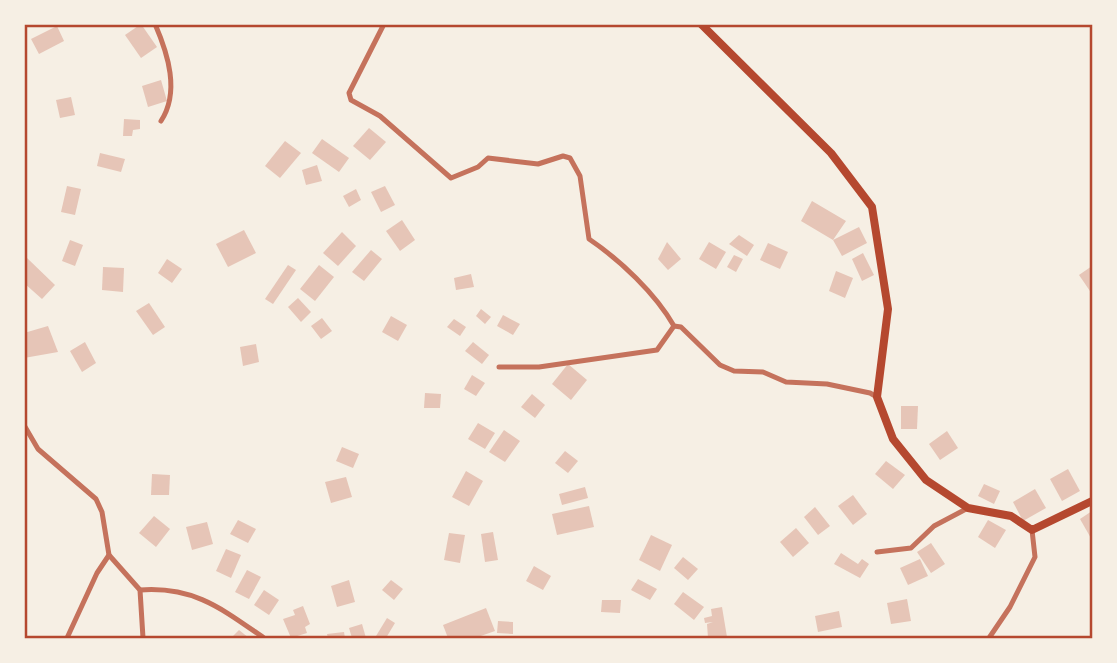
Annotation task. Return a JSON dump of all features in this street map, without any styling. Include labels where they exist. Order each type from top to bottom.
[{"type":"main road","points":[[701,24],[831,153],[872,207],[888,309],[877,397],[893,439],[926,480],[968,508],[1011,516],[1032,530],[1093,500]]},
{"type":"street","points":[[155,24],[169,71],[172,99],[160,121]]},
{"type":"street","points":[[384,24],[349,93],[351,100],[380,116],[451,178],[478,167],[488,158],[538,163],[563,156],[570,158],[580,176],[589,239],[615,257],[627,273],[661,303],[674,326]]},
{"type":"street","points":[[499,367],[538,367],[657,350],[674,326]]},
{"type":"street","points":[[674,326],[681,327],[720,365],[734,371],[763,372],[786,382],[827,384],[870,393],[877,397]]},
{"type":"street","points":[[24,425],[38,449],[96,499],[102,512],[109,555],[140,590],[142,639]]},
{"type":"street","points":[[877,552],[911,548],[934,526],[968,508]]},
{"type":"street","points":[[989,639],[1010,607],[1035,557],[1032,530]]},
{"type":"street","points":[[67,639],[97,573],[109,555]]},
{"type":"street","points":[[140,590],[163,588],[208,600],[264,639]]},
{"type":"building","points":[[141,24],[157,47],[141,58],[125,35]]},
{"type":"building","points":[[57,26],[64,41],[39,54],[31,39]]},
{"type":"building","points":[[161,80],[167,101],[148,107],[142,86]]},
{"type":"building","points":[[71,97],[75,115],[60,118],[56,100]]},
{"type":"building","points":[[124,119],[140,120],[140,129],[133,130],[132,136],[123,136]]},
{"type":"building","points":[[369,128],[386,142],[370,160],[353,146]]},
{"type":"building","points":[[322,139],[349,158],[339,172],[312,153]]},
{"type":"building","points":[[285,141],[301,153],[280,178],[265,166]]},
{"type":"building","points":[[100,153],[125,159],[121,172],[97,166]]},
{"type":"building","points":[[317,165],[322,181],[306,185],[302,170]]},
{"type":"building","points":[[67,186],[81,189],[75,215],[61,212]]},
{"type":"building","points":[[385,186],[395,205],[381,212],[371,192]]},
{"type":"building","points":[[356,189],[361,200],[349,207],[343,196]]},
{"type":"building","points":[[812,201],[846,221],[833,240],[801,221]]},
{"type":"building","points":[[402,220],[415,240],[400,251],[386,231]]},
{"type":"building","points":[[859,227],[867,243],[842,256],[833,240]]},
{"type":"building","points":[[244,230],[256,253],[228,267],[216,244]]},
{"type":"building","points":[[342,232],[356,246],[338,266],[323,253]]},
{"type":"building","points":[[739,235],[754,245],[747,256],[729,244]]},
{"type":"building","points":[[70,240],[83,245],[75,266],[62,261]]},
{"type":"building","points":[[667,242],[681,259],[668,270],[658,259]]},
{"type":"building","points":[[709,242],[726,252],[716,269],[699,259]]},
{"type":"building","points":[[768,243],[788,252],[780,269],[760,260]]},
{"type":"building","points":[[371,250],[382,259],[364,281],[352,272]]},
{"type":"building","points":[[863,253],[874,275],[862,281],[852,259]]},
{"type":"building","points":[[734,255],[743,259],[736,272],[727,267]]},
{"type":"building","points":[[27,258],[55,285],[42,299],[24,283]]},
{"type":"building","points":[[167,259],[182,269],[172,283],[158,273]]},
{"type":"building","points":[[288,265],[296,270],[273,304],[265,299]]},
{"type":"building","points":[[319,265],[334,277],[315,301],[300,289]]},
{"type":"building","points":[[1092,266],[1092,294],[1079,275]]},
{"type":"building","points":[[103,267],[124,268],[123,292],[102,290]]},
{"type":"building","points":[[836,271],[853,278],[845,298],[829,291]]},
{"type":"building","points":[[471,274],[474,287],[456,290],[454,278]]},
{"type":"building","points":[[298,298],[311,312],[301,322],[288,307]]},
{"type":"building","points":[[149,303],[165,327],[153,335],[136,311]]},
{"type":"building","points":[[481,309],[491,317],[485,324],[476,316]]},
{"type":"building","points":[[503,315],[520,324],[513,335],[497,326]]},
{"type":"building","points":[[391,316],[407,325],[398,341],[382,332]]},
{"type":"building","points":[[322,318],[332,331],[321,339],[311,326]]},
{"type":"building","points":[[454,319],[466,327],[460,336],[447,327]]},
{"type":"building","points":[[48,326],[58,352],[24,358],[24,333]]},
{"type":"building","points":[[85,342],[96,363],[82,372],[70,351]]},
{"type":"building","points":[[473,342],[489,355],[482,364],[465,351]]},
{"type":"building","points":[[256,344],[259,362],[243,366],[240,347]]},
{"type":"building","points":[[568,364],[587,380],[571,400],[552,384]]},
{"type":"building","points":[[472,375],[485,383],[476,396],[464,389]]},
{"type":"building","points":[[425,393],[441,394],[440,408],[424,408]]},
{"type":"building","points":[[532,394],[545,405],[535,418],[521,407]]},
{"type":"building","points":[[901,406],[918,406],[917,429],[901,429]]},
{"type":"building","points":[[478,423],[495,433],[485,449],[468,439]]},
{"type":"building","points":[[504,430],[520,441],[505,462],[489,452]]},
{"type":"building","points":[[947,431],[958,448],[940,460],[929,444]]},
{"type":"building","points":[[342,447],[359,454],[353,468],[336,461]]},
{"type":"building","points":[[565,451],[578,461],[568,473],[555,463]]},
{"type":"building","points":[[886,461],[905,475],[893,489],[875,474]]},
{"type":"building","points":[[1068,469],[1080,491],[1062,501],[1050,479]]},
{"type":"building","points":[[466,471],[483,481],[469,506],[452,497]]},
{"type":"building","points":[[152,474],[170,475],[169,495],[151,495]]},
{"type":"building","points":[[346,477],[352,497],[331,503],[325,482]]},
{"type":"building","points":[[984,484],[1000,491],[994,504],[978,496]]},
{"type":"building","points":[[585,487],[588,498],[562,505],[559,494]]},
{"type":"building","points":[[1035,489],[1046,508],[1023,521],[1013,502]]},
{"type":"building","points":[[853,495],[867,514],[853,525],[838,506]]},
{"type":"building","points":[[589,506],[594,527],[557,535],[552,514]]},
{"type":"building","points":[[815,507],[830,526],[818,535],[804,517]]},
{"type":"building","points":[[1092,511],[1092,540],[1080,519]]},
{"type":"building","points":[[154,516],[170,529],[156,547],[139,533]]},
{"type":"building","points":[[238,520],[256,529],[248,543],[230,534]]},
{"type":"building","points":[[988,520],[1006,530],[995,548],[978,537]]},
{"type":"building","points":[[207,522],[213,544],[192,550],[186,527]]},
{"type":"building","points":[[796,528],[809,543],[793,557],[780,542]]},
{"type":"building","points":[[493,532],[498,560],[485,562],[481,534]]},
{"type":"building","points":[[449,533],[465,535],[460,563],[444,560]]},
{"type":"building","points":[[651,535],[672,545],[660,571],[639,560]]},
{"type":"building","points":[[931,543],[945,564],[931,573],[917,552]]},
{"type":"building","points":[[226,549],[241,555],[231,578],[216,571]]},
{"type":"building","points":[[841,553],[858,564],[862,559],[869,564],[860,578],[834,564]]},
{"type":"building","points":[[683,557],[698,569],[688,580],[674,568]]},
{"type":"building","points":[[920,559],[928,576],[908,585],[900,568]]},
{"type":"building","points":[[534,566],[551,576],[543,590],[526,581]]},
{"type":"building","points":[[247,570],[261,577],[249,599],[235,592]]},
{"type":"building","points":[[638,579],[657,589],[650,600],[631,590]]},
{"type":"building","points":[[349,580],[355,602],[337,607],[331,586]]},
{"type":"building","points":[[391,580],[403,589],[394,600],[382,590]]},
{"type":"building","points":[[264,590],[279,600],[269,615],[254,605]]},
{"type":"building","points":[[683,592],[704,607],[694,620],[674,604]]},
{"type":"building","points":[[907,599],[911,621],[891,624],[887,603]]},
{"type":"building","points":[[602,600],[621,600],[620,613],[601,612]]},
{"type":"building","points":[[303,606],[310,624],[305,627],[307,633],[291,638],[283,619],[295,615],[293,610]]},
{"type":"building","points":[[722,607],[727,637],[708,638],[707,624],[713,622],[705,623],[704,618],[712,616],[711,609]]},
{"type":"building","points":[[486,608],[495,631],[475,638],[448,638],[443,625]]},
{"type":"building","points":[[839,611],[842,627],[818,632],[815,616]]},
{"type":"building","points":[[387,618],[395,623],[386,638],[380,638],[376,636]]},
{"type":"building","points":[[498,621],[513,622],[513,634],[497,633]]},
{"type":"building","points":[[362,624],[366,638],[352,638],[349,628]]},
{"type":"building","points":[[239,630],[249,638],[231,638]]},
{"type":"building","points":[[344,632],[345,638],[328,638],[327,634]]}]
